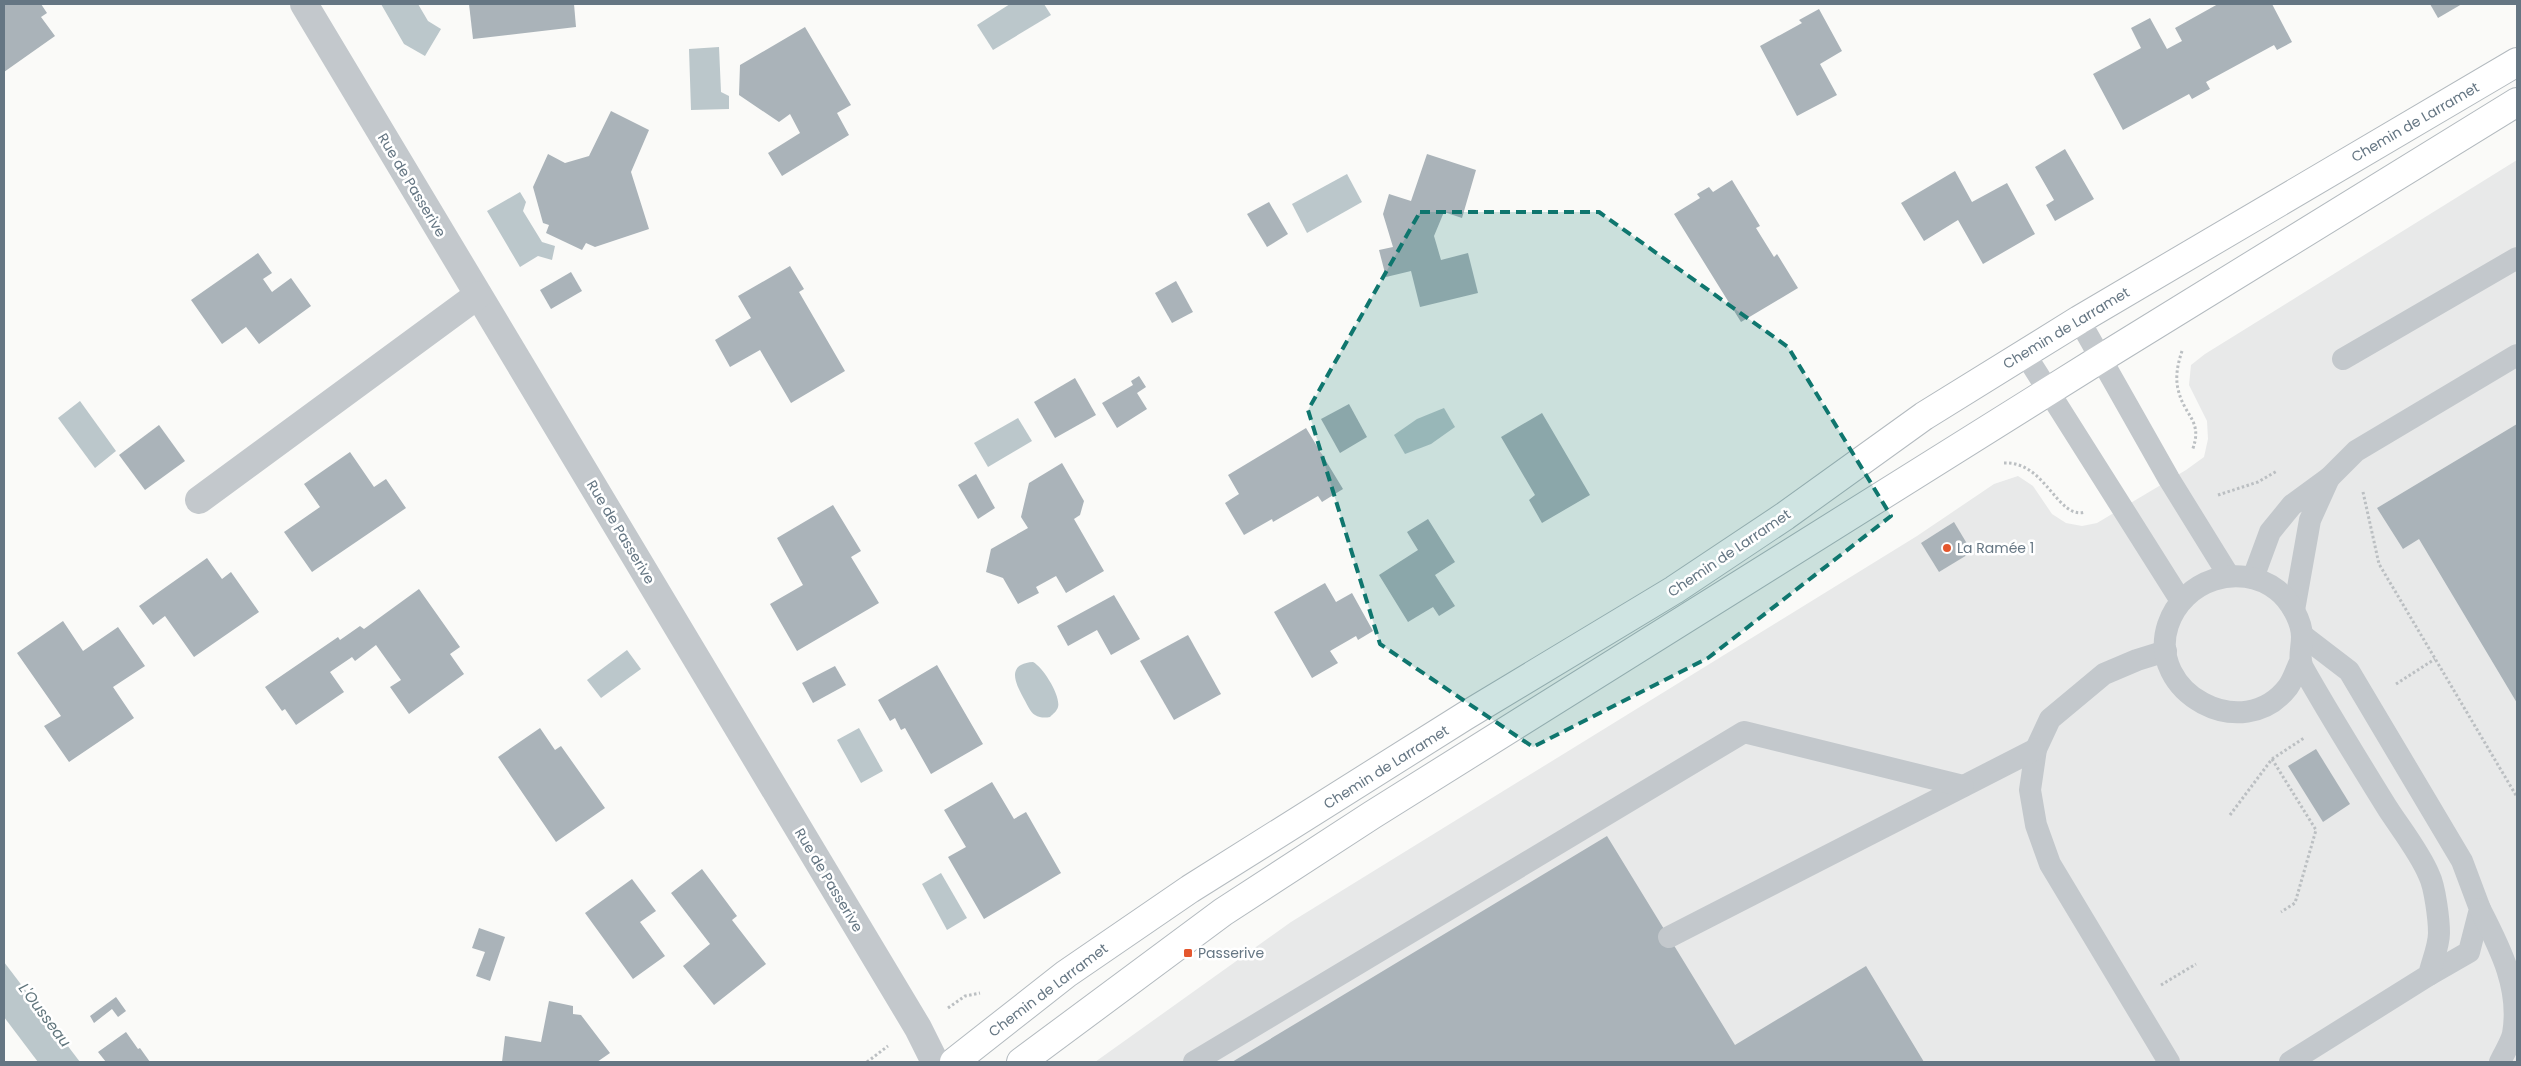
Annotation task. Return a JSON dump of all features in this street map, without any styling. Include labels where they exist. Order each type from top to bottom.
[{"type":"main road","name":"Chemin de Larramet","points":[[954,1062],[1066,974],[1190,889],[1465,716],[1674,590],[1785,516],[1924,416],[2079,320],[2517,62]]},
{"type":"main road","points":[[1020,1062],[1223,912],[1364,820],[2100,359],[2517,102]]},
{"type":"street","name":"Rue de Passerive","points":[[304,4],[918,1028],[935,1062]]},
{"type":"street","points":[[200,500],[478,295]]},
{"type":"lane","points":[[2343,360],[2517,258]]},
{"type":"lane","points":[[2079,320],[2164,469],[2230,576]]},
{"type":"lane","points":[[2025,354],[2181,601]]},
{"type":"lane","points":[[2253,578],[2270,532],[2292,505],[2329,478],[2356,451],[2517,355]]},
{"type":"lane","points":[[2294,610],[2310,520],[2329,478]]},
{"type":"lane","points":[[2230,576],[2253,578],[2277,590],[2294,610],[2302,635],[2300,662],[2288,687],[2268,704],[2242,713],[2215,710],[2194,700],[2174,677],[2166,651],[2168,625],[2181,601],[2201,584],[2230,576]]},
{"type":"lane","points":[[2302,635],[2349,671],[2462,860],[2480,909],[2507,961],[2515,998],[2513,1034],[2500,1062]]},
{"type":"lane","points":[[2166,651],[2137,660],[2104,674],[2050,719],[2036,749],[2030,790],[2036,825],[2050,864],[2169,1062]]},
{"type":"lane","points":[[2300,662],[2332,720],[2430,876],[2439,934],[2429,975]]},
{"type":"lane","points":[[1194,1062],[1744,732],[1963,786]]},
{"type":"lane","points":[[1669,938],[2036,749]]},
{"type":"lane","points":[[2290,1062],[2469,952],[2480,909]]},
{"type":"path","points":[[2164,469],[2191,452],[2198,437],[2194,422],[2185,408],[2177,389],[2177,367],[2183,348]]},
{"type":"path","points":[[2356,451],[2366,473],[2363,493],[2379,564],[2517,797]]},
{"type":"path","points":[[1995,464],[2012,463],[2029,469],[2044,481],[2065,508],[2081,514],[2096,510],[2116,498]]},
{"type":"path","points":[[2272,759],[2316,830],[2295,903],[2281,912]]},
{"type":"highlighted area","points":[[1420,212],[1599,212],[1788,347],[1891,516],[1708,658],[1533,747],[1380,644],[1308,410]]},
{"type":"shaded area","points":[[381,4],[418,4],[428,21],[441,29],[425,56],[404,44]]},
{"type":"shaded area","points":[[1010,4],[1044,4],[1051,15],[993,50],[977,25]]},
{"type":"shaded area","points":[[719,47],[721,92],[729,96],[729,109],[691,110],[689,49]]},
{"type":"shaded area","points":[[2517,160],[2517,1062],[1095,1062],[1291,922],[1917,536],[1994,484],[2018,476],[2033,486],[2052,514],[2066,523],[2082,526],[2097,523],[2186,470],[2204,457],[2208,439],[2207,421],[2189,385],[2191,365],[2205,354]]},
{"type":"shaded area","points":[[1347,174],[1362,202],[1307,233],[1292,204]]},
{"type":"shaded area","points":[[520,192],[526,202],[523,211],[542,242],[555,246],[552,260],[538,256],[520,267],[487,211]]},
{"type":"shaded area","points":[[80,401],[116,451],[95,468],[58,418]]},
{"type":"shaded area","points":[[1444,408],[1455,427],[1431,444],[1405,454],[1394,435],[1417,419]]},
{"type":"shaded area","points":[[1018,418],[1032,441],[988,467],[974,443]]},
{"type":"shaded area","points":[[627,650],[641,669],[601,698],[587,680]]},
{"type":"shaded area","points":[[1033,662],[1042,670],[1057,696],[1058,707],[1050,717],[1044,718],[1033,714],[1016,681],[1016,671],[1019,667]]},
{"type":"shaded area","points":[[859,728],[883,771],[861,783],[837,740]]},
{"type":"shaded area","points":[[941,873],[967,918],[947,930],[922,884]]},
{"type":"shaded area","points":[[4,962],[80,1062],[38,1062],[4,1017]]},
{"type":"building","points":[[4,4],[41,4],[47,13],[41,17],[55,36],[4,72]]},
{"type":"building","points":[[469,4],[574,4],[576,27],[473,39]]},
{"type":"building","points":[[2218,4],[2272,4],[2292,42],[2277,50],[2274,45],[2206,82],[2210,89],[2192,99],[2189,94],[2123,130],[2093,74],[2141,48],[2131,28],[2150,18],[2167,49],[2182,41],[2175,28]]},
{"type":"building","points":[[2430,4],[2462,4],[2438,18]]},
{"type":"building","points":[[1819,9],[1842,51],[1820,64],[1837,95],[1797,116],[1760,46],[1802,23],[1799,20]]},
{"type":"building","points":[[805,27],[851,105],[837,113],[849,135],[782,176],[768,153],[800,133],[790,114],[779,122],[739,95],[740,65]]},
{"type":"building","points":[[611,111],[649,130],[631,172],[649,229],[595,247],[586,243],[582,250],[546,233],[549,225],[543,223],[533,187],[548,154],[565,163],[589,156]]},
{"type":"building","points":[[2065,149],[2094,199],[2055,221],[2046,205],[2054,200],[2035,167]]},
{"type":"building","points":[[1427,154],[1476,170],[1462,218],[1444,212],[1434,236],[1441,260],[1468,253],[1478,293],[1420,307],[1411,271],[1386,277],[1379,250],[1393,247],[1383,214],[1389,194],[1411,201]]},
{"type":"building","points":[[1955,171],[1972,202],[2007,183],[2035,234],[1983,264],[1958,220],[1924,241],[1901,203]]},
{"type":"building","points":[[1732,180],[1760,226],[1756,228],[1774,257],[1777,254],[1798,288],[1741,322],[1674,214],[1700,198],[1697,194],[1709,187],[1713,192]]},
{"type":"building","points":[[1269,202],[1288,234],[1267,247],[1247,214]]},
{"type":"building","points":[[258,253],[272,273],[263,279],[272,292],[291,278],[311,306],[259,344],[246,327],[222,344],[191,300]]},
{"type":"building","points":[[790,266],[804,289],[799,292],[845,371],[791,403],[760,350],[730,367],[715,340],[751,318],[738,296]]},
{"type":"building","points":[[571,272],[582,291],[551,309],[540,290]]},
{"type":"building","points":[[1176,281],[1193,312],[1172,323],[1155,293]]},
{"type":"building","points":[[1139,376],[1146,387],[1137,393],[1147,409],[1117,428],[1102,403],[1133,385],[1131,381]]},
{"type":"building","points":[[1075,378],[1096,415],[1055,438],[1034,402]]},
{"type":"building","points":[[1349,404],[1367,437],[1340,453],[1321,419]]},
{"type":"building","points":[[1542,413],[1590,495],[1542,523],[1529,500],[1535,495],[1501,437]]},
{"type":"building","points":[[2517,424],[2517,703],[2419,539],[2403,549],[2377,508]]},
{"type":"building","points":[[159,425],[185,461],[145,490],[119,455]]},
{"type":"building","points":[[1306,428],[1343,489],[1322,502],[1318,496],[1273,522],[1272,519],[1244,535],[1225,503],[1239,494],[1228,475]]},
{"type":"building","points":[[350,452],[374,487],[386,479],[406,508],[312,572],[284,532],[320,507],[304,484]]},
{"type":"building","points":[[1062,463],[1084,501],[1080,515],[1074,519],[1104,571],[1066,593],[1056,576],[1036,587],[1039,593],[1018,604],[1003,578],[986,572],[991,549],[1028,528],[1021,517],[1029,483]]},
{"type":"building","points":[[976,474],[995,508],[978,519],[958,485]]},
{"type":"building","points":[[833,505],[861,551],[851,557],[879,603],[797,651],[770,604],[803,585],[777,538]]},
{"type":"building","points":[[1428,519],[1455,562],[1435,575],[1455,606],[1439,616],[1433,607],[1408,622],[1379,575],[1418,550],[1407,532]]},
{"type":"building","name":"La Ramée 1","points":[[1954,522],[1972,552],[1939,572],[1921,543]]},
{"type":"building","points":[[207,558],[222,579],[231,572],[259,612],[194,657],[165,616],[153,625],[139,606]]},
{"type":"building","points":[[1325,583],[1336,602],[1352,593],[1373,631],[1358,640],[1356,636],[1330,651],[1338,663],[1312,678],[1274,612]]},
{"type":"building","points":[[419,589],[460,647],[450,654],[464,674],[409,714],[390,687],[401,680],[376,645],[355,661],[352,657],[330,672],[344,692],[296,725],[285,709],[282,711],[265,687],[338,637],[340,640],[360,626],[364,629]]},
{"type":"building","points":[[1114,595],[1140,639],[1111,655],[1097,630],[1068,646],[1057,626]]},
{"type":"building","points":[[63,621],[83,651],[118,627],[145,666],[113,687],[134,718],[69,762],[44,726],[61,716],[17,653]]},
{"type":"building","points":[[1188,635],[1221,694],[1174,720],[1140,661]]},
{"type":"building","points":[[937,665],[983,744],[931,774],[905,728],[901,730],[895,718],[890,721],[878,700]]},
{"type":"building","points":[[835,666],[846,685],[813,703],[802,683]]},
{"type":"building","points":[[540,728],[555,750],[561,746],[605,808],[556,842],[498,757]]},
{"type":"building","points":[[2316,749],[2350,804],[2323,822],[2288,766]]},
{"type":"building","points":[[992,782],[1014,819],[1026,812],[1061,873],[984,919],[948,857],[966,847],[944,810]]},
{"type":"building","points":[[1607,836],[1735,1045],[1866,966],[1924,1062],[1232,1062]]},
{"type":"building","points":[[702,869],[737,916],[732,920],[766,964],[714,1005],[683,966],[710,944],[671,893]]},
{"type":"building","points":[[632,879],[656,911],[640,922],[665,956],[633,979],[585,913]]},
{"type":"building","points":[[479,928],[505,937],[490,981],[476,976],[485,952],[472,948]]},
{"type":"building","points":[[116,997],[126,1011],[118,1017],[112,1009],[94,1023],[90,1016]]},
{"type":"building","points":[[549,1001],[573,1006],[573,1014],[581,1015],[610,1053],[597,1062],[502,1062],[505,1036],[541,1042]]},
{"type":"building","points":[[126,1032],[150,1062],[106,1062],[98,1052]]},
{"type":"place","name":"La Ramée 1","points":[[1947,548]]},
{"type":"place","name":"Passerive","points":[[1188,953]]},
{"type":"water label","name":"L'Ousseau","points":[[45,1015]]}]
